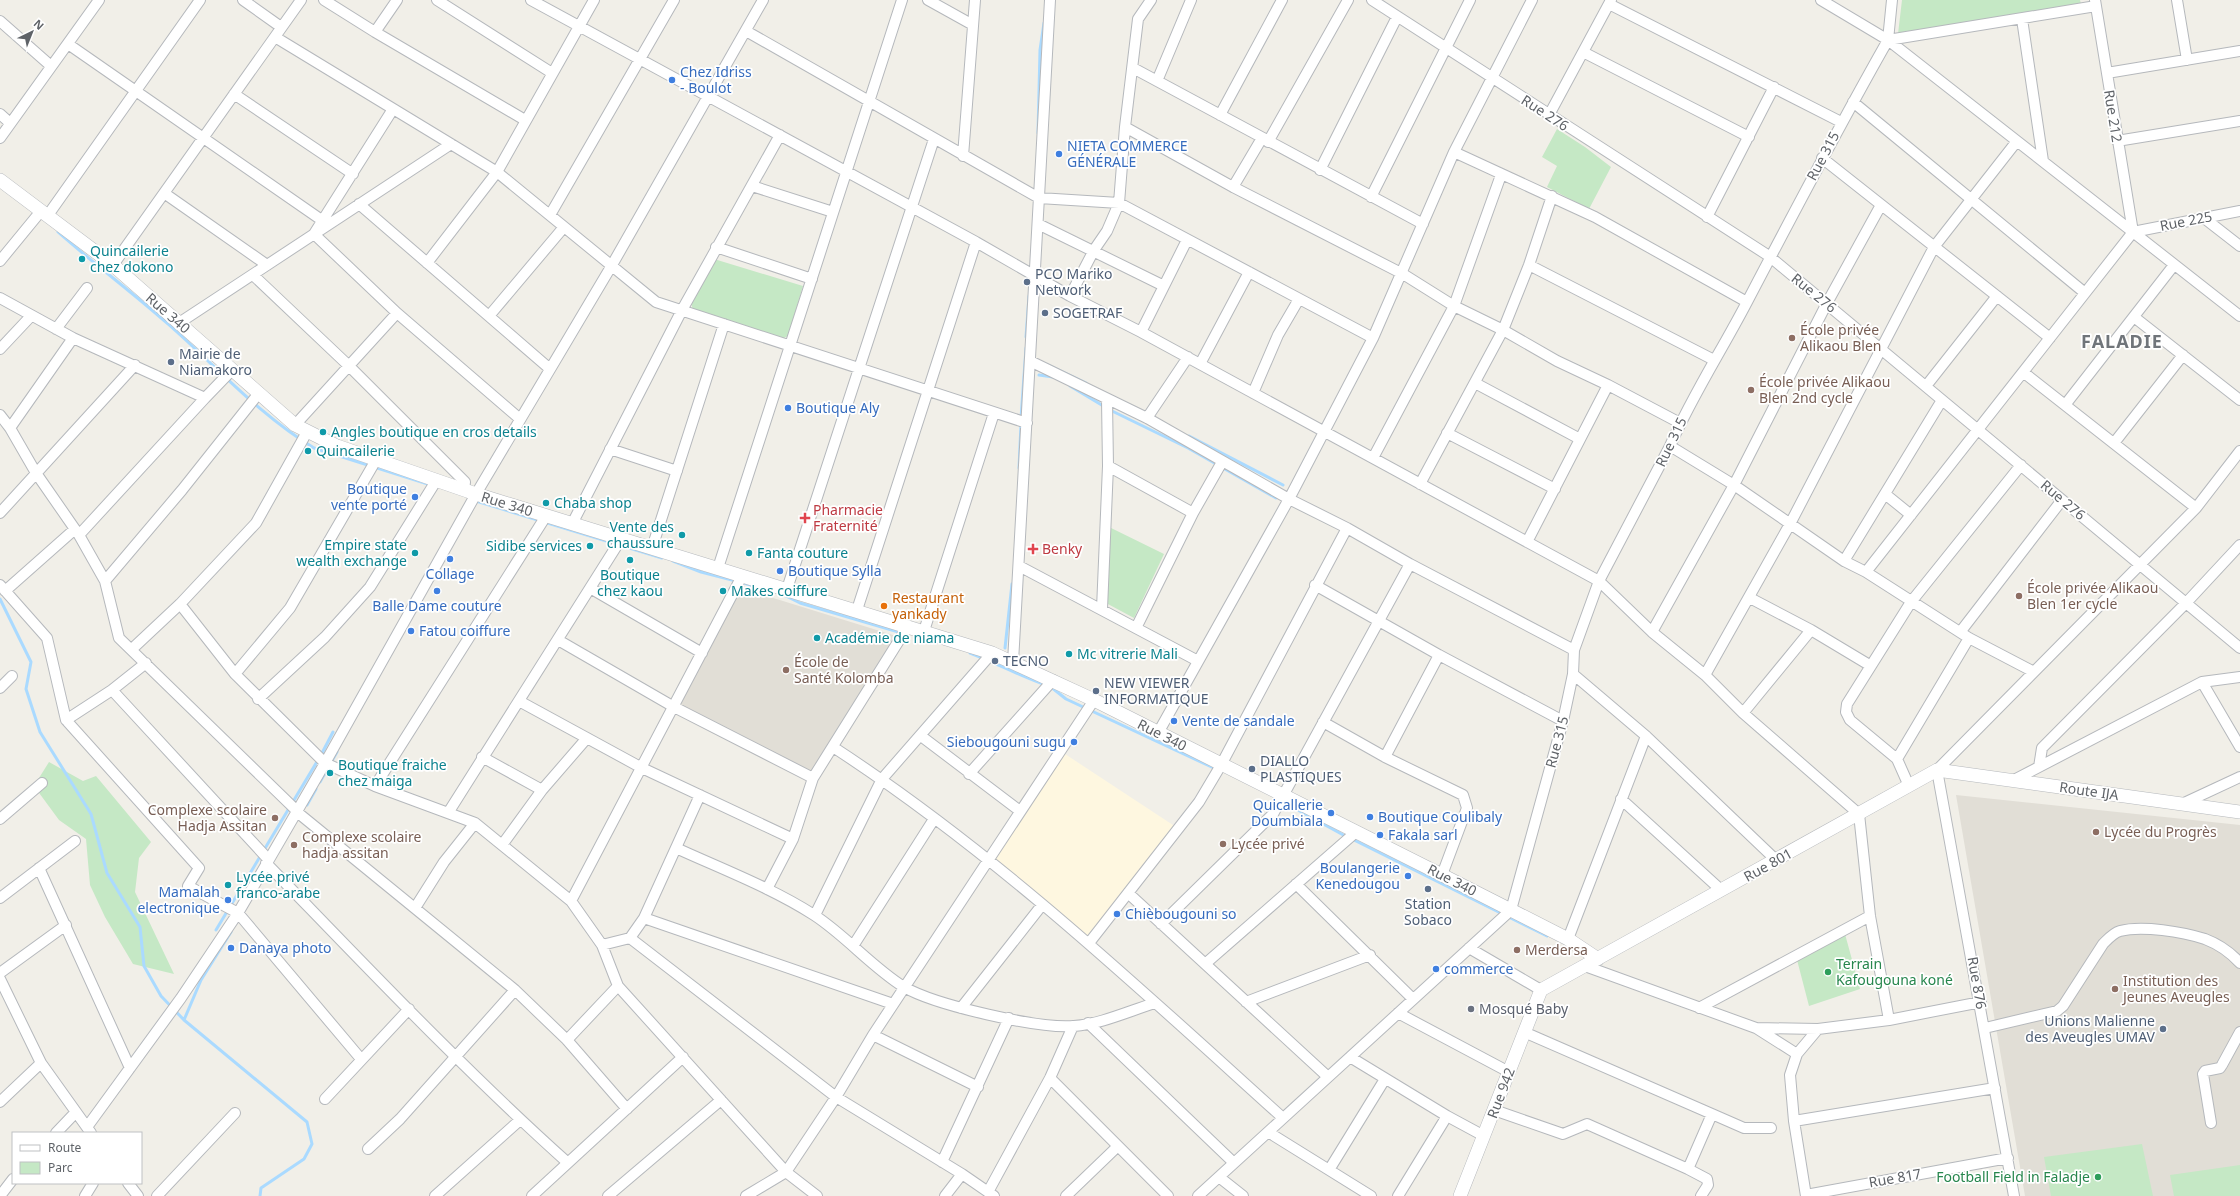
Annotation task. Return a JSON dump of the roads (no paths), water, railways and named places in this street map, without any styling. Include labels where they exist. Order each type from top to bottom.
[{"type":"street","points":[[0,138],[99,0]]},
{"type":"street","points":[[0,261],[45,213],[136,91],[200,0]]},
{"type":"street","points":[[243,0],[282,27]]},
{"type":"street","points":[[113,265],[301,0]]},
{"type":"street","points":[[324,0],[374,32],[525,120]]},
{"type":"street","points":[[374,32],[398,0]]},
{"type":"street","points":[[437,0],[552,73]]},
{"type":"street","points":[[531,0],[976,242],[1070,296],[1188,357],[1599,581],[1652,632],[1705,675],[1743,713],[1859,814],[1870,916],[1889,1020]]},
{"type":"street","points":[[428,263],[497,172],[594,0]]},
{"type":"street","points":[[550,215],[674,0]]},
{"type":"street","points":[[0,979],[41,1063],[89,1130],[130,1068],[181,998],[238,913],[325,763],[470,492],[520,419],[612,265],[763,0]]},
{"type":"street","points":[[718,568],[902,0]]},
{"type":"street","points":[[928,0],[973,25]]},
{"type":"street","points":[[963,156],[975,0]]},
{"type":"street","points":[[1013,662],[1050,0]]},
{"type":"street","points":[[1070,296],[1094,250],[1107,231],[1118,203],[1125,127],[1138,19],[1151,0]]},
{"type":"street","points":[[1157,81],[1191,0]]},
{"type":"street","points":[[1220,115],[1282,0]]},
{"type":"street","points":[[1234,187],[1265,140],[1348,0]]},
{"type":"street","name":"Rue 276","points":[[1372,0],[1397,18],[1769,256],[2240,648]]},
{"type":"street","points":[[1371,197],[1444,48],[1470,0]]},
{"type":"street","points":[[1158,733],[1289,499],[1373,338],[1403,274],[1454,152],[1532,0]]},
{"type":"street","points":[[1821,0],[1888,40],[2240,316]]},
{"type":"street","name":"Rue 315","points":[[1511,910],[1563,721],[1573,674],[1574,650],[1599,581],[1670,446],[1680,423],[1747,302],[1769,256],[1841,122],[1888,40],[1892,0]]},
{"type":"street","points":[[2177,0],[2187,60]]},
{"type":"street","points":[[1549,115],[1610,2],[1841,122]]},
{"type":"street","points":[[1888,40],[2022,19],[2095,3]]},
{"type":"street","name":"Rue 212","points":[[2095,3],[2132,232]]},
{"type":"street","points":[[1320,170],[1397,18]]},
{"type":"street","points":[[2022,19],[2043,161]]},
{"type":"street","points":[[0,21],[51,66]]},
{"type":"street","points":[[746,30],[869,100],[963,156],[1039,198],[1118,203],[1373,338]]},
{"type":"street","points":[[275,37],[497,172],[656,302],[1027,423]]},
{"type":"street","points":[[68,44],[322,221]]},
{"type":"street","points":[[2106,73],[2240,51]]},
{"type":"street","points":[[1583,52],[1749,138]]},
{"type":"street","points":[[1133,68],[1320,170],[1423,224]]},
{"type":"street","points":[[1708,217],[1774,87]]},
{"type":"street","points":[[234,94],[353,174]]},
{"type":"street","points":[[1853,102],[2085,292]]},
{"type":"street","points":[[314,234],[393,108]]},
{"type":"street","points":[[0,114],[10,124]]},
{"type":"street","points":[[2117,141],[2240,121]]},
{"type":"street","points":[[1125,127],[1234,187],[1403,274],[1454,306],[1503,330],[1557,362],[1608,385],[1680,423]]},
{"type":"street","points":[[572,524],[682,310],[780,135]]},
{"type":"street","points":[[787,589],[934,139]]},
{"type":"street","points":[[1705,675],[1750,598],[1790,524],[1934,247],[2017,141]]},
{"type":"street","points":[[179,323],[451,144]]},
{"type":"street","points":[[1454,152],[1501,175],[1552,196],[1747,302]]},
{"type":"street","points":[[1822,158],[2050,338]]},
{"type":"street","points":[[1373,458],[1454,306],[1501,175]]},
{"type":"street","name":"Rue 340","points":[[0,180],[113,265],[259,392],[295,426],[307,432],[337,446],[470,492],[857,610],[992,653],[1094,700],[1442,875],[1568,939],[1598,959]]},
{"type":"street","points":[[752,186],[833,212]]},
{"type":"street","points":[[164,193],[267,265]]},
{"type":"street","points":[[1420,484],[1503,330],[1530,265],[1552,196]]},
{"type":"street","points":[[360,204],[550,369]]},
{"type":"street","points":[[1652,632],[1734,485],[1827,303],[1881,205]]},
{"type":"street","name":"Rue 225","points":[[2132,232],[2240,211]]},
{"type":"street","points":[[2204,218],[2240,246]]},
{"type":"street","points":[[1038,224],[1094,250],[1164,286]]},
{"type":"street","points":[[489,316],[564,227]]},
{"type":"street","points":[[1866,572],[2132,232]]},
{"type":"street","points":[[314,234],[397,313],[520,419]]},
{"type":"street","points":[[1141,332],[1187,240]]},
{"type":"street","points":[[857,610],[976,242]]},
{"type":"street","points":[[716,248],[812,279]]},
{"type":"street","points":[[1530,265],[1714,360]]},
{"type":"street","points":[[2065,405],[2174,265]]},
{"type":"street","points":[[1200,364],[1249,272]]},
{"type":"street","points":[[253,274],[348,365],[465,482],[470,492]]},
{"type":"street","points":[[56,329],[87,288]]},
{"type":"street","points":[[1926,386],[1997,296]]},
{"type":"street","points":[[0,298],[73,338],[205,398]]},
{"type":"street","points":[[1253,393],[1278,335],[1299,299]]},
{"type":"street","points":[[295,426],[348,365],[397,313]]},
{"type":"street","points":[[0,349],[31,316]]},
{"type":"street","points":[[2134,317],[2240,400]]},
{"type":"street","points":[[652,548],[724,324]]},
{"type":"street","points":[[10,428],[73,338]]},
{"type":"street","points":[[2114,443],[2183,355]]},
{"type":"street","points":[[1147,418],[1188,357]]},
{"type":"street","points":[[1030,361],[1107,400],[1147,418],[1289,499],[1347,528],[1410,564],[1574,650]]},
{"type":"street","points":[[0,513],[135,365]]},
{"type":"street","points":[[232,370],[77,532],[3,588],[47,638],[66,720],[199,868],[188,886],[238,913],[361,1059]]},
{"type":"street","points":[[2023,372],[2196,508]]},
{"type":"street","points":[[1474,383],[1580,440]]},
{"type":"street","points":[[1527,542],[1608,385]]},
{"type":"street","points":[[105,581],[182,490],[259,392]]},
{"type":"street","points":[[1102,609],[1108,466],[1107,400]]},
{"type":"street","points":[[1844,561],[1942,400]]},
{"type":"street","points":[[924,631],[994,413]]},
{"type":"street","points":[[0,415],[10,428],[36,473],[77,532],[105,581],[118,638],[132,649],[296,811],[515,990],[567,1040],[627,1109]]},
{"type":"street","points":[[132,649],[180,604],[256,523],[307,432]]},
{"type":"street","points":[[1447,434],[1555,488]]},
{"type":"street","points":[[1670,446],[1734,485],[1844,561],[1866,572],[1965,635],[2034,672]]},
{"type":"street","points":[[610,450],[677,471]]},
{"type":"street","points":[[1937,770],[2196,508],[2239,455]]},
{"type":"street","points":[[235,674],[290,608],[376,460]]},
{"type":"street","points":[[1136,628],[1193,512],[1222,462]]},
{"type":"street","points":[[1909,786],[1897,759],[1850,720],[1846,712],[1847,704],[1911,602],[2021,465]]},
{"type":"street","points":[[1108,466],[1193,512]]},
{"type":"street","points":[[258,699],[325,637],[370,587],[436,481]]},
{"type":"street","points":[[1885,494],[1911,515]]},
{"type":"street","points":[[1897,759],[1965,635],[2062,500]]},
{"type":"street","points":[[375,786],[546,516]]},
{"type":"street","points":[[1089,943],[1199,802],[1221,765],[1315,585],[1347,528]]},
{"type":"street","points":[[448,813],[621,539]]},
{"type":"street","points":[[2039,767],[2042,748],[2186,603],[2240,545]]},
{"type":"street","points":[[1161,924],[1273,814],[1410,564]]},
{"type":"street","points":[[1019,566],[1198,661]]},
{"type":"street","points":[[571,901],[742,576]]},
{"type":"street","points":[[1315,585],[1439,655],[1563,721]]},
{"type":"street","points":[[590,588],[702,653]]},
{"type":"street","points":[[1750,598],[1811,630],[1871,666]]},
{"type":"street","points":[[180,604],[235,674],[258,699],[325,763],[375,786],[475,823],[571,901],[602,945],[618,986],[786,1172],[817,1196]]},
{"type":"street","points":[[767,889],[793,839],[813,778],[908,626]]},
{"type":"street","points":[[1743,713],[1811,630]]},
{"type":"street","points":[[558,640],[674,707],[813,778]]},
{"type":"street","points":[[815,915],[882,779],[992,653]]},
{"type":"street","points":[[1385,757],[1439,655]]},
{"type":"street","points":[[66,720],[112,690],[146,663]]},
{"type":"street","points":[[1573,674],[1646,736],[1776,860]]},
{"type":"street","points":[[0,688],[12,676]]},
{"type":"street","points":[[2012,781],[2202,682],[2240,677]]},
{"type":"street","points":[[970,774],[1053,680]]},
{"type":"street","points":[[2202,682],[2240,746]]},
{"type":"street","points":[[112,690],[267,861],[409,1009],[520,1120],[568,1162]]},
{"type":"street","points":[[746,1196],[786,1172],[836,1098],[873,1035],[904,987],[1094,700]]},
{"type":"street","points":[[519,701],[642,768],[793,839]]},
{"type":"street","points":[[1323,722],[1385,757],[1463,795],[1467,808],[1442,875]]},
{"type":"street","points":[[921,736],[1020,811]]},
{"type":"street","points":[[1568,939],[1646,736]]},
{"type":"street","points":[[502,845],[542,790],[587,738]]},
{"type":"street","points":[[833,747],[882,779],[987,860],[1089,943],[1283,1118]]},
{"type":"street","points":[[482,757],[542,790]]},
{"type":"street","name":"Route IJA","points":[[1937,770],[2240,812]]},
{"type":"street","name":"Rue 801","points":[[1541,990],[1937,770]]},
{"type":"street","name":"Rue 876","points":[[1937,770],[1981,1002],[2014,1196]]},
{"type":"street","points":[[2182,804],[2240,777]]},
{"type":"street","points":[[2,814],[42,783]]},
{"type":"street","points":[[602,945],[630,938],[644,918],[700,795]]},
{"type":"street","points":[[1621,798],[1721,890]]},
{"type":"street","points":[[853,946],[934,819]]},
{"type":"street","points":[[415,908],[444,862],[475,823]]},
{"type":"street","points":[[1205,964],[1356,832]]},
{"type":"street","points":[[0,898],[75,841]]},
{"type":"street","points":[[676,848],[767,889],[815,915],[904,987],[961,1008],[1009,1018],[1073,1026],[1088,1023],[1155,1002]]},
{"type":"street","points":[[39,868],[130,1068]]},
{"type":"street","points":[[1296,884],[1370,955],[1413,999]]},
{"type":"street","points":[[1128,893],[1328,1077]]},
{"type":"street","points":[[961,1008],[1042,906]]},
{"type":"street","points":[[1198,1196],[1511,910]]},
{"type":"street","points":[[1699,1008],[1870,916]]},
{"type":"street","points":[[644,918],[893,1004]]},
{"type":"street","points":[[0,973],[66,925]]},
{"type":"street","points":[[1985,1028],[2057,1011],[2063,1006],[2103,944],[2111,936],[2120,931],[2152,929],[2205,940],[2223,949],[2240,963]]},
{"type":"street","points":[[630,938],[836,1098],[962,1174],[991,1194],[1050,1078],[1073,1026]]},
{"type":"street","points":[[1469,948],[1541,990]]},
{"type":"street","points":[[1246,1002],[1370,955]]},
{"type":"street","points":[[1585,966],[1756,1028],[1797,1054]]},
{"type":"street","points":[[567,1040],[618,986]]},
{"type":"street","points":[[368,1149],[400,1119],[515,990]]},
{"type":"street","name":"Rue 942","points":[[1460,1196],[1541,990]]},
{"type":"street","points":[[1756,1028],[1818,1029],[1889,1020],[1981,1002]]},
{"type":"street","points":[[325,1099],[409,1009]]},
{"type":"street","points":[[1398,1013],[1509,1072]]},
{"type":"street","points":[[942,1162],[1009,1018]]},
{"type":"street","points":[[1088,1023],[1234,1162]]},
{"type":"street","points":[[1806,1195],[1794,1121],[1790,1075],[1797,1054],[1818,1029]]},
{"type":"street","points":[[1524,1032],[1744,1128],[1770,1128]]},
{"type":"street","points":[[2211,1123],[2203,1074],[2205,1071],[2220,1068],[2240,1032]]},
{"type":"street","points":[[873,1035],[978,1087]]},
{"type":"street","points":[[532,1196],[683,1057]]},
{"type":"street","points":[[1350,1057],[1447,1116],[1484,1136]]},
{"type":"street","points":[[0,1102],[41,1063]]},
{"type":"street","points":[[1050,1078],[1117,1147],[1168,1196]]},
{"type":"street","points":[[1329,1170],[1385,1079]]},
{"type":"street","points":[[1794,1121],[1995,1088]]},
{"type":"street","points":[[608,1196],[721,1100]]},
{"type":"street","points":[[1494,1110],[1563,1134],[1588,1124],[1707,1179],[1708,1184],[1701,1196]]},
{"type":"street","points":[[57,1132],[76,1112]]},
{"type":"street","points":[[157,1196],[235,1113]]},
{"type":"street","points":[[1688,1169],[1712,1114]]},
{"type":"street","points":[[1398,1196],[1447,1116]]},
{"type":"street","points":[[435,1196],[520,1120]]},
{"type":"street","points":[[1268,1132],[1371,1196]]},
{"type":"street","points":[[1066,1196],[1117,1147]]},
{"type":"street","name":"Rue 817","points":[[1806,1195],[2008,1158]]},
{"type":"street","points":[[945,1196],[962,1174]]},
{"type":"street","points":[[1219,1177],[1243,1196]]},
{"type":"street","points":[[0,1196],[12,1180]]},
{"type":"street","points":[[85,1196],[92,1184]]},
{"type":"street","points":[[129,1184],[138,1196]]},
{"type":"waterway","points":[[1038,133],[1040,50],[1044,23]]},
{"type":"waterway","points":[[58,232],[168,324],[256,405],[294,435],[314,448],[431,485]]},
{"type":"waterway","points":[[1026,337],[1029,296]]},
{"type":"waterway","points":[[1021,418],[1026,348]]},
{"type":"waterway","points":[[1048,365],[1086,383]]},
{"type":"waterway","points":[[1039,375],[1053,377]]},
{"type":"waterway","points":[[1070,386],[1105,407]]},
{"type":"waterway","points":[[1110,410],[1188,448],[1276,498]]},
{"type":"waterway","points":[[1019,468],[1021,424]]},
{"type":"waterway","points":[[1189,436],[1283,485]]},
{"type":"waterway","points":[[476,501],[662,558]]},
{"type":"waterway","points":[[673,561],[701,572],[736,581]]},
{"type":"waterway","points":[[744,583],[759,588]]},
{"type":"waterway","points":[[1005,648],[1012,584]]},
{"type":"waterway","points":[[784,595],[800,603],[902,633]]},
{"type":"waterway","points":[[0,599],[31,662],[26,689],[40,732],[91,814],[107,873],[140,927],[144,966],[161,996],[184,1020],[307,1122],[312,1144],[304,1159],[261,1188],[260,1196]]},
{"type":"waterway","points":[[970,653],[1046,685]]},
{"type":"waterway","points":[[1051,687],[1066,699],[1216,769]]},
{"type":"waterway","points":[[321,755],[333,732]]},
{"type":"waterway","points":[[320,782],[337,752]]},
{"type":"waterway","points":[[216,930],[318,760]]},
{"type":"waterway","points":[[307,805],[316,789]]},
{"type":"waterway","points":[[1285,803],[1347,837]]},
{"type":"waterway","points":[[1352,839],[1547,936]]},
{"type":"waterway","points":[[184,1020],[201,980],[231,932]]},
{"type":"place","name":"Chez Idriss - Boulot","points":[[672,80]]},
{"type":"place","name":"NIETA COMMERCE GÉNÉRALE","points":[[1059,154]]},
{"type":"place","name":"Quincailerie chez dokono","points":[[82,259]]},
{"type":"place","name":"PCO Mariko Network","points":[[1027,282]]},
{"type":"place","name":"SOGETRAF","points":[[1045,313]]},
{"type":"place","name":"École privée Alikaou Blen","points":[[1792,338]]},
{"type":"place","name":"Mairie de Niamakoro","points":[[171,362]]},
{"type":"place","name":"École privée Alikaou Blen 2nd cycle","points":[[1751,390]]},
{"type":"place","name":"Boutique Aly","points":[[788,408]]},
{"type":"place","name":"Angles boutique en cros details","points":[[323,432]]},
{"type":"place","name":"Quincailerie","points":[[308,451]]},
{"type":"place","name":"Boutique vente porté","points":[[415,497]]},
{"type":"place","name":"Chaba shop","points":[[546,503]]},
{"type":"place","name":"Pharmacie Fraternité","points":[[805,518]]},
{"type":"place","name":"Vente des chaussure","points":[[682,535]]},
{"type":"place","name":"Sidibe services","points":[[590,546]]},
{"type":"place","name":"Benky","points":[[1033,549]]},
{"type":"place","name":"Empire state wealth exchange","points":[[415,553]]},
{"type":"place","name":"Fanta couture","points":[[749,553]]},
{"type":"place","name":"Collage","points":[[450,559]]},
{"type":"place","name":"Boutique chez kaou","points":[[630,560]]},
{"type":"place","name":"Boutique Sylla","points":[[780,571]]},
{"type":"place","name":"Balle Dame couture","points":[[437,591]]},
{"type":"place","name":"Makes coiffure","points":[[723,591]]},
{"type":"place","name":"École privée Alikaou Blen 1er cycle","points":[[2019,596]]},
{"type":"place","name":"Restaurant yankady","points":[[884,606]]},
{"type":"place","name":"Fatou coiffure","points":[[411,631]]},
{"type":"place","name":"Académie de niama","points":[[817,638]]},
{"type":"place","name":"Mc vitrerie Mali","points":[[1069,654]]},
{"type":"place","name":"TECNO","points":[[995,661]]},
{"type":"place","name":"École de Santé Kolomba","points":[[786,670]]},
{"type":"place","name":"NEW VIEWER INFORMATIQUE","points":[[1096,691]]},
{"type":"place","name":"Vente de sandale","points":[[1174,721]]},
{"type":"place","name":"Siebougouni sugu","points":[[1074,742]]},
{"type":"place","name":"DIALLO PLASTIQUES","points":[[1252,769]]},
{"type":"place","name":"Boutique fraiche chez maiga","points":[[330,773]]},
{"type":"place","name":"Quicallerie Doumbiala","points":[[1331,813]]},
{"type":"place","name":"Boutique Coulibaly","points":[[1370,817]]},
{"type":"place","name":"Complexe scolaire Hadja Assitan","points":[[275,818]]},
{"type":"place","name":"Lycée du Progrès","points":[[2096,832]]},
{"type":"place","name":"Fakala sarl","points":[[1380,835]]},
{"type":"place","name":"Lycée privé","points":[[1223,844]]},
{"type":"place","name":"Complexe scolaire hadja assitan","points":[[294,845]]},
{"type":"place","name":"Boulangerie Kenedougou","points":[[1408,876]]},
{"type":"place","name":"Lycée privé franco-arabe","points":[[228,885]]},
{"type":"place","name":"Station Sobaco","points":[[1428,889]]},
{"type":"place","name":"Mamalah electronique","points":[[228,900]]},
{"type":"place","name":"Chièbougouni so","points":[[1117,914]]},
{"type":"place","name":"Danaya photo","points":[[231,948]]},
{"type":"place","name":"Merdersa","points":[[1517,950]]},
{"type":"place","name":"commerce","points":[[1436,969]]},
{"type":"place","name":"Terrain Kafougouna koné","points":[[1828,972]]},
{"type":"place","name":"Institution des Jeunes Aveugles","points":[[2115,989]]},
{"type":"place","name":"Mosqué Baby","points":[[1471,1009]]},
{"type":"place","name":"Unions Malienne des Aveugles UMAV","points":[[2163,1029]]},
{"type":"place","name":"Football Field in Faladje","points":[[2098,1177]]},
{"type":"district","name":"FALADIE","points":[[2122,342]]}]
